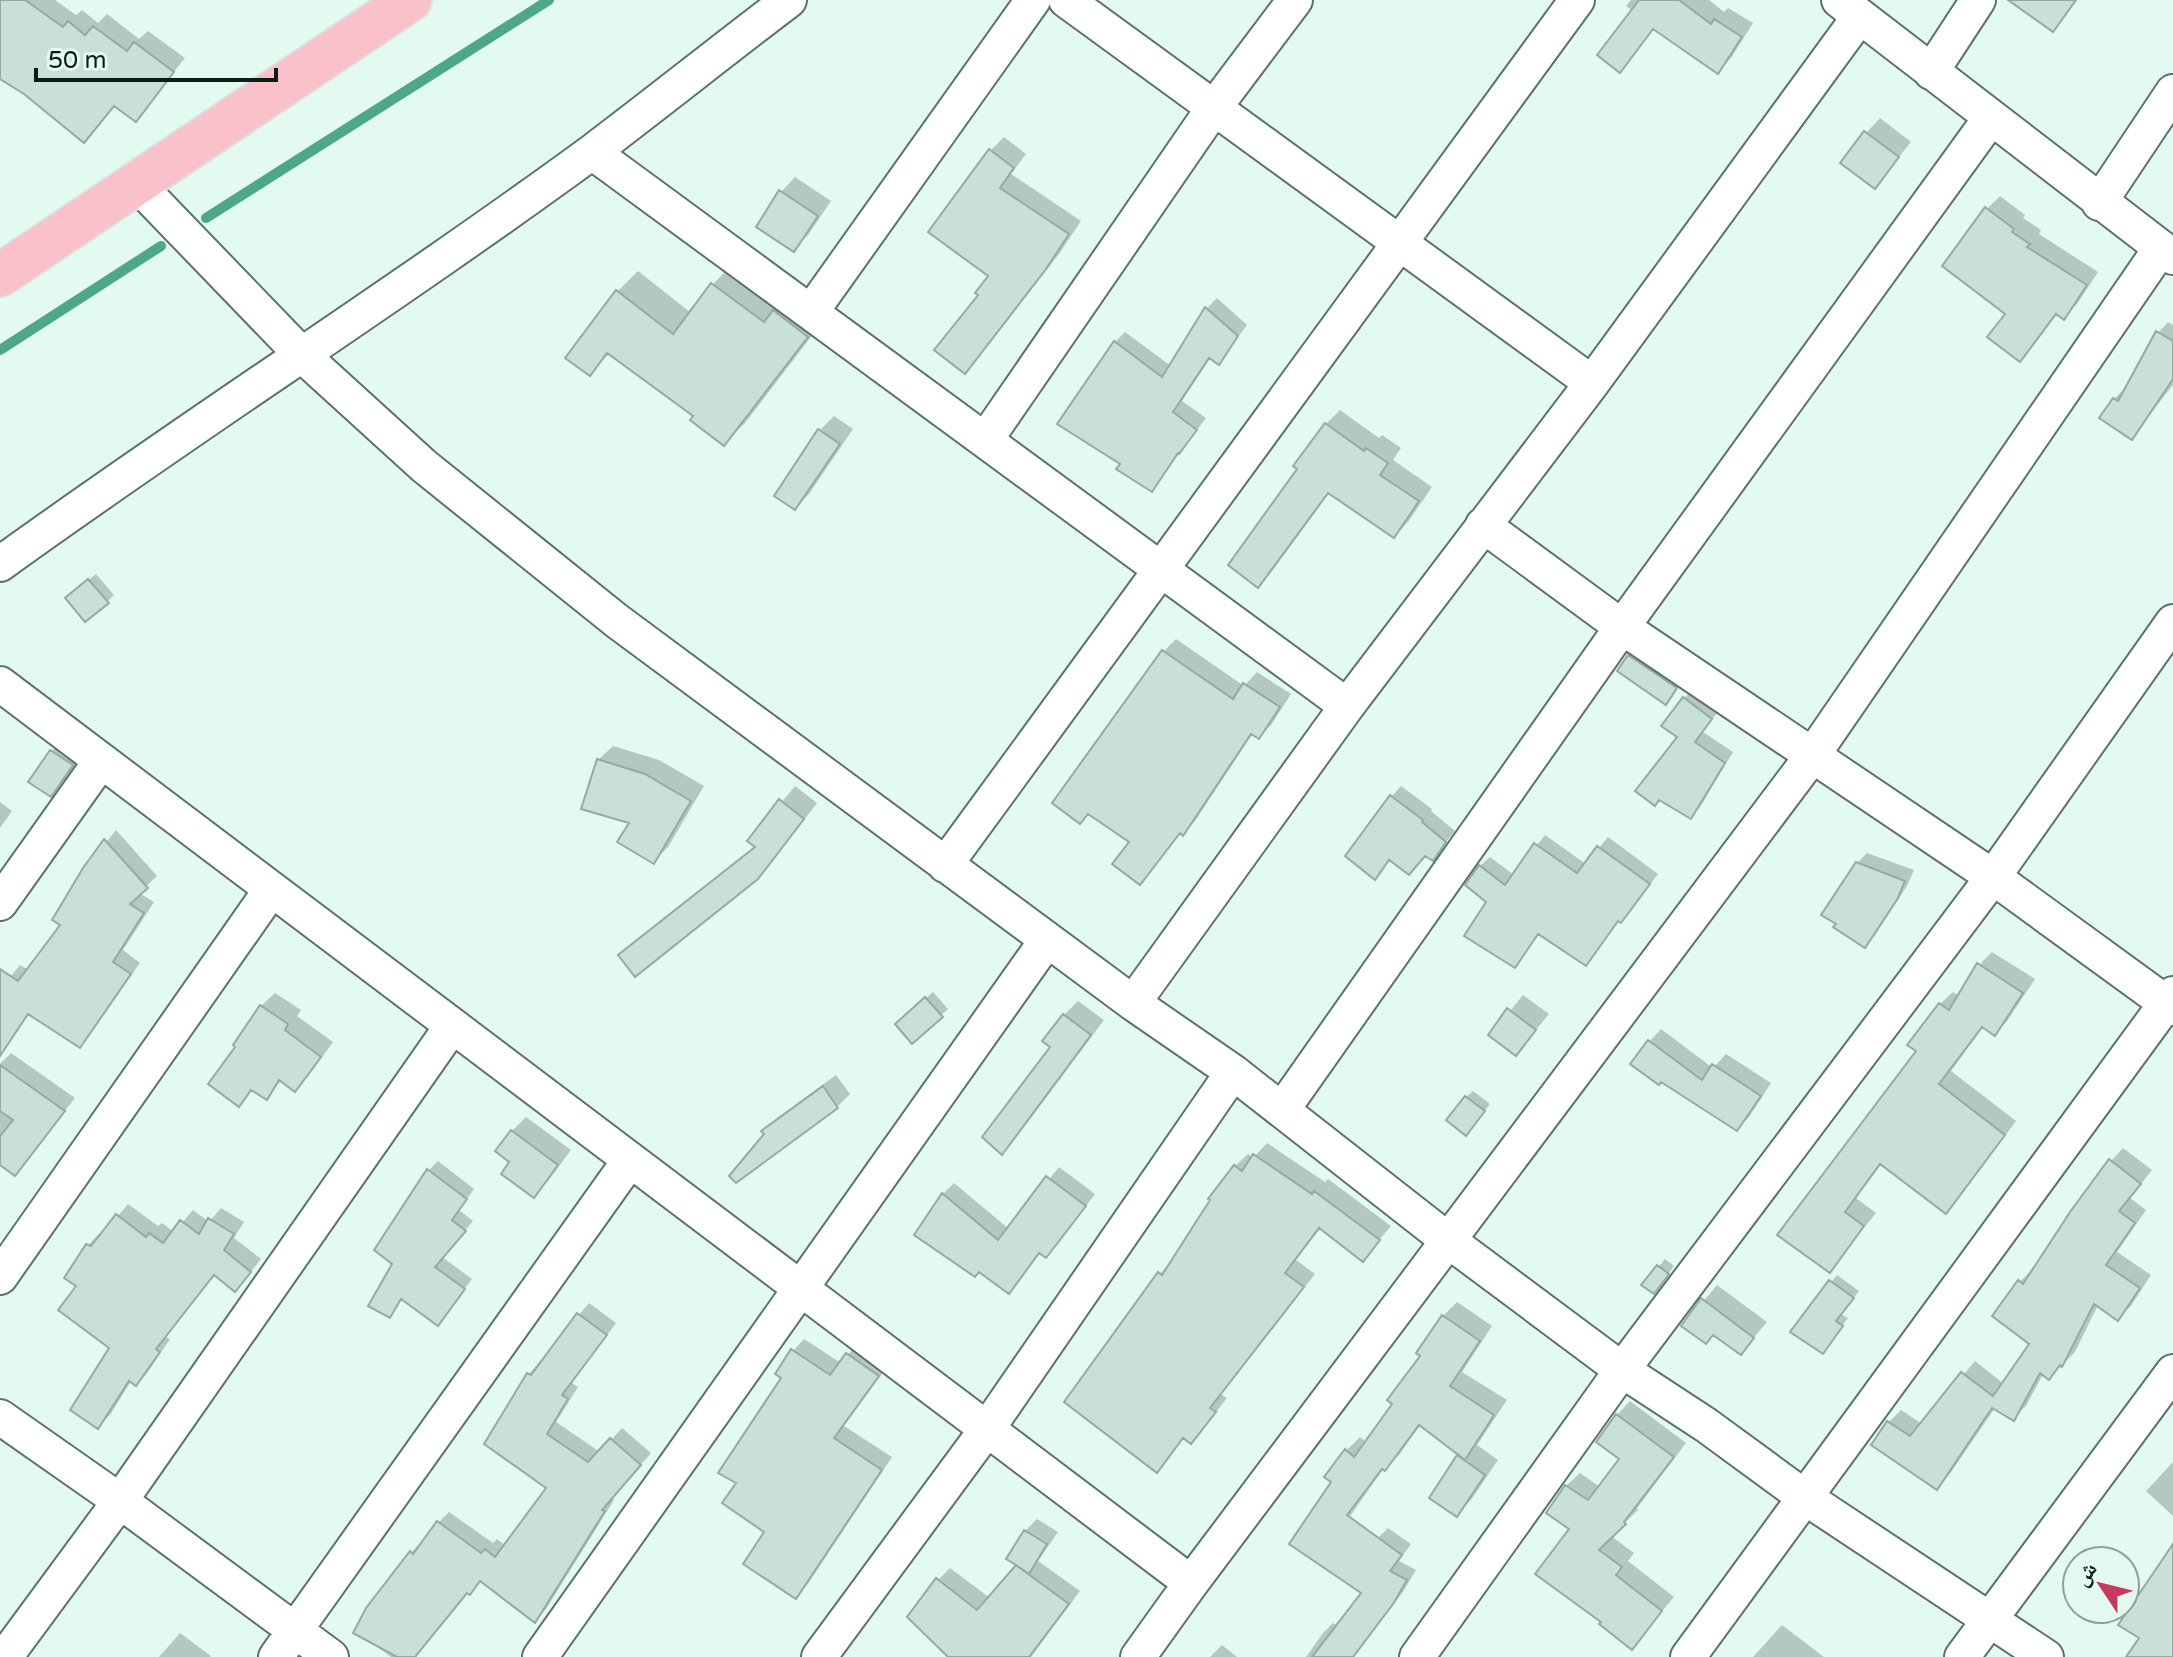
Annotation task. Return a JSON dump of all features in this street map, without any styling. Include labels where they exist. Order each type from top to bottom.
[{"type":"main road","points":[[4,267],[137,184],[410,0]]},
{"type":"street","points":[[0,564],[121,476],[302,355],[592,152],[789,0]]},
{"type":"street","points":[[811,312],[1033,0]]},
{"type":"street","points":[[1066,0],[1592,383]]},
{"type":"street","points":[[986,439],[1213,109],[1295,0]]},
{"type":"street","points":[[945,865],[1577,0]]},
{"type":"street","points":[[1931,72],[1978,0]]},
{"type":"street","points":[[1133,1003],[1347,706],[1592,383],[1850,8],[2167,253],[1812,756],[1138,1657]]},
{"type":"street","points":[[2099,203],[2173,92]]},
{"type":"street","points":[[1282,1110],[1622,627],[1990,119]]},
{"type":"street","points":[[592,152],[1347,706]]},
{"type":"street","points":[[137,184],[302,355],[424,466],[617,621],[1133,1003],[1233,1072],[1449,1241],[1622,1370],[1706,1425],[1803,1496],[2046,1657]]},
{"type":"street","points":[[1483,525],[1622,627],[1993,877],[2171,1002],[1803,1496],[1688,1657]]},
{"type":"street","points":[[1417,1657],[1622,1370],[1993,877],[2173,622]]},
{"type":"street","points":[[0,684],[1191,1583]]},
{"type":"street","points":[[0,903],[101,761]]},
{"type":"street","points":[[0,1277],[271,890]]},
{"type":"street","points":[[540,1657],[1047,940]]},
{"type":"street","points":[[5,1657],[120,1501],[452,1026]]},
{"type":"street","points":[[819,1657],[987,1429],[1233,1072]]},
{"type":"street","points":[[286,1644],[630,1160]]},
{"type":"street","points":[[1962,1657],[2173,1372]]},
{"type":"street","points":[[0,1417],[120,1501],[286,1644],[331,1657]]},
{"type":"building","points":[[0,0],[25,0],[63,27],[68,21],[85,35],[93,26],[127,51],[134,42],[174,72],[136,122],[114,106],[84,143],[24,94],[0,79]]},
{"type":"building","points":[[1639,0],[1679,0],[1711,24],[1714,19],[1742,37],[1718,74],[1653,29],[1620,73],[1597,55]]},
{"type":"building","points":[[2008,0],[2076,0],[2053,32]]},
{"type":"building","points":[[1864,131],[1899,157],[1875,189],[1840,163]]},
{"type":"building","points":[[989,149],[1014,168],[1000,188],[1069,234],[1046,269],[965,374],[934,350],[978,295],[975,293],[988,276],[928,232]]},
{"type":"building","points":[[779,190],[818,216],[794,252],[756,227]]},
{"type":"building","points":[[1985,207],[2030,244],[2027,247],[2087,285],[2064,320],[2056,314],[2020,362],[1987,337],[2005,314],[1942,266]]},
{"type":"building","points":[[711,283],[764,322],[773,310],[808,337],[724,446],[690,420],[693,416],[607,353],[590,376],[565,358],[616,290],[673,334]]},
{"type":"building","points":[[1205,307],[1238,336],[1219,365],[1209,358],[1173,412],[1197,430],[1152,492],[1116,469],[1120,464],[1057,424],[1114,341],[1162,377]]},
{"type":"building","points":[[2156,331],[2173,341],[2173,379],[2132,440],[2099,418],[2113,398],[2118,401]]},
{"type":"building","points":[[1325,423],[1364,451],[1366,448],[1388,463],[1380,475],[1419,501],[1394,538],[1328,493],[1258,588],[1228,565],[1297,469],[1293,466]]},
{"type":"building","points":[[818,429],[840,444],[795,510],[774,496]]},
{"type":"building","points":[[88,579],[109,603],[85,622],[65,598]]},
{"type":"building","points":[[1162,650],[1233,699],[1243,683],[1280,707],[1259,739],[1251,734],[1183,836],[1180,833],[1140,885],[1112,864],[1129,842],[1088,814],[1080,824],[1052,803]]},
{"type":"building","points":[[1628,655],[1677,688],[1666,705],[1617,671]]},
{"type":"building","points":[[1683,697],[1712,719],[1695,742],[1725,763],[1691,819],[1659,800],[1655,806],[1635,791],[1677,737],[1661,726]]},
{"type":"building","points":[[50,750],[73,765],[51,797],[28,782]]},
{"type":"building","points":[[597,759],[645,774],[691,801],[654,864],[617,842],[629,823],[581,809]]},
{"type":"building","points":[[1390,795],[1446,842],[1433,861],[1425,856],[1409,875],[1389,860],[1375,880],[1345,856]]},
{"type":"building","points":[[779,799],[804,819],[758,879],[635,977],[618,955],[755,847],[747,841]]},
{"type":"building","points":[[104,839],[148,888],[130,904],[144,913],[113,962],[131,974],[80,1048],[28,1014],[0,1056],[0,969],[18,981],[60,925],[52,920]]},
{"type":"building","points":[[1534,843],[1577,873],[1597,846],[1650,884],[1621,923],[1618,921],[1586,966],[1538,934],[1515,968],[1464,936],[1486,902],[1465,885],[1479,865],[1505,885]]},
{"type":"building","points":[[1856,862],[1905,881],[1898,898],[1865,948],[1833,927],[1836,924],[1821,915]]},
{"type":"building","points":[[1977,963],[2023,993],[1995,1036],[1982,1027],[1939,1084],[2005,1135],[1946,1214],[1880,1164],[1845,1212],[1864,1226],[1830,1273],[1777,1235],[1916,1051],[1907,1045],[1939,1003],[1949,1010]]},
{"type":"building","points":[[925,997],[943,1017],[912,1044],[895,1024]]},
{"type":"building","points":[[260,1005],[288,1024],[285,1030],[321,1057],[295,1092],[279,1080],[267,1100],[251,1090],[239,1107],[208,1084]]},
{"type":"building","points":[[1507,1008],[1536,1030],[1516,1056],[1488,1035]]},
{"type":"building","points":[[1063,1014],[1091,1035],[1002,1155],[982,1137],[1050,1047],[1042,1041]]},
{"type":"building","points":[[1648,1040],[1702,1080],[1712,1064],[1761,1096],[1737,1131],[1661,1082],[1659,1085],[1630,1064]]},
{"type":"building","points":[[0,1065],[65,1111],[15,1176],[0,1165],[0,1136],[13,1120],[0,1111]]},
{"type":"building","points":[[823,1086],[838,1108],[736,1183],[729,1176],[764,1134],[761,1131]]},
{"type":"building","points":[[1465,1096],[1485,1111],[1466,1136],[1446,1120]]},
{"type":"building","points":[[511,1130],[558,1165],[534,1198],[501,1174],[509,1162],[495,1151]]},
{"type":"building","points":[[1253,1154],[1312,1194],[1314,1191],[1380,1240],[1363,1262],[1319,1228],[1285,1273],[1304,1287],[1210,1408],[1216,1412],[1191,1444],[1183,1438],[1157,1473],[1064,1402],[1158,1272],[1162,1275],[1208,1199],[1234,1165],[1242,1171]]},
{"type":"building","points":[[2109,1159],[2141,1184],[2119,1211],[2135,1223],[2106,1265],[2140,1288],[2118,1321],[2094,1304],[2062,1367],[2060,1365],[2049,1380],[2040,1373],[2014,1421],[1992,1408],[1937,1490],[1871,1445],[1887,1421],[1910,1436],[1961,1372],[1993,1396],[2029,1344],[1992,1316],[2018,1280],[2023,1284]]},
{"type":"building","points":[[427,1169],[467,1199],[452,1220],[466,1231],[435,1267],[465,1289],[438,1326],[401,1299],[390,1318],[368,1306],[392,1264],[374,1250]]},
{"type":"building","points":[[1046,1176],[1086,1206],[1046,1258],[1039,1253],[1009,1294],[979,1272],[975,1277],[914,1235],[942,1193],[998,1240]]},
{"type":"building","points":[[116,1214],[146,1237],[149,1233],[163,1243],[180,1220],[199,1234],[208,1218],[234,1234],[224,1250],[251,1272],[235,1292],[214,1275],[156,1349],[160,1352],[136,1386],[129,1381],[98,1429],[70,1410],[109,1348],[58,1310],[76,1286],[64,1278],[86,1244],[91,1246]]},
{"type":"building","points":[[1657,1265],[1669,1274],[1654,1294],[1641,1285]]},
{"type":"building","points":[[1829,1280],[1854,1298],[1836,1321],[1843,1326],[1823,1354],[1790,1332]]},
{"type":"building","points":[[1701,1298],[1754,1338],[1741,1355],[1713,1335],[1706,1344],[1681,1326]]},
{"type":"building","points":[[577,1313],[607,1335],[562,1395],[568,1399],[547,1434],[588,1462],[610,1438],[641,1465],[602,1510],[605,1511],[535,1623],[480,1581],[415,1657],[397,1657],[353,1633],[366,1608],[437,1521],[481,1553],[485,1549],[495,1557],[546,1488],[484,1444],[527,1373],[531,1375]]},
{"type":"building","points":[[1442,1315],[1480,1341],[1450,1386],[1494,1415],[1465,1460],[1419,1425],[1347,1515],[1402,1555],[1390,1571],[1407,1580],[1353,1657],[1312,1657],[1361,1593],[1289,1544],[1331,1482],[1324,1477],[1345,1449],[1354,1457],[1392,1404],[1387,1400],[1420,1356],[1416,1353]]},
{"type":"building","points":[[791,1349],[830,1375],[846,1353],[879,1376],[834,1438],[882,1470],[796,1599],[743,1564],[764,1532],[722,1503],[736,1483],[718,1473],[781,1378],[775,1374]]},
{"type":"building","points":[[1616,1414],[1674,1457],[1624,1522],[1626,1524],[1599,1550],[1622,1567],[1616,1575],[1662,1611],[1632,1650],[1599,1624],[1601,1622],[1535,1574],[1569,1529],[1546,1513],[1565,1485],[1588,1500],[1619,1459],[1596,1442]]},
{"type":"building","points":[[1457,1455],[1485,1475],[1457,1517],[1429,1498]]},
{"type":"building","points":[[1024,1530],[1047,1544],[1029,1574],[1006,1559]]},
{"type":"building","points":[[2173,1544],[2173,1657],[2126,1657],[2139,1638],[2118,1625],[2141,1625],[2141,1591]]},
{"type":"building","points":[[1016,1565],[1069,1604],[1029,1657],[948,1657],[907,1617],[936,1578],[977,1610]]},
{"type":"waterway","points":[[206,218],[549,0]]},
{"type":"waterway","points":[[0,350],[161,246]]}]
